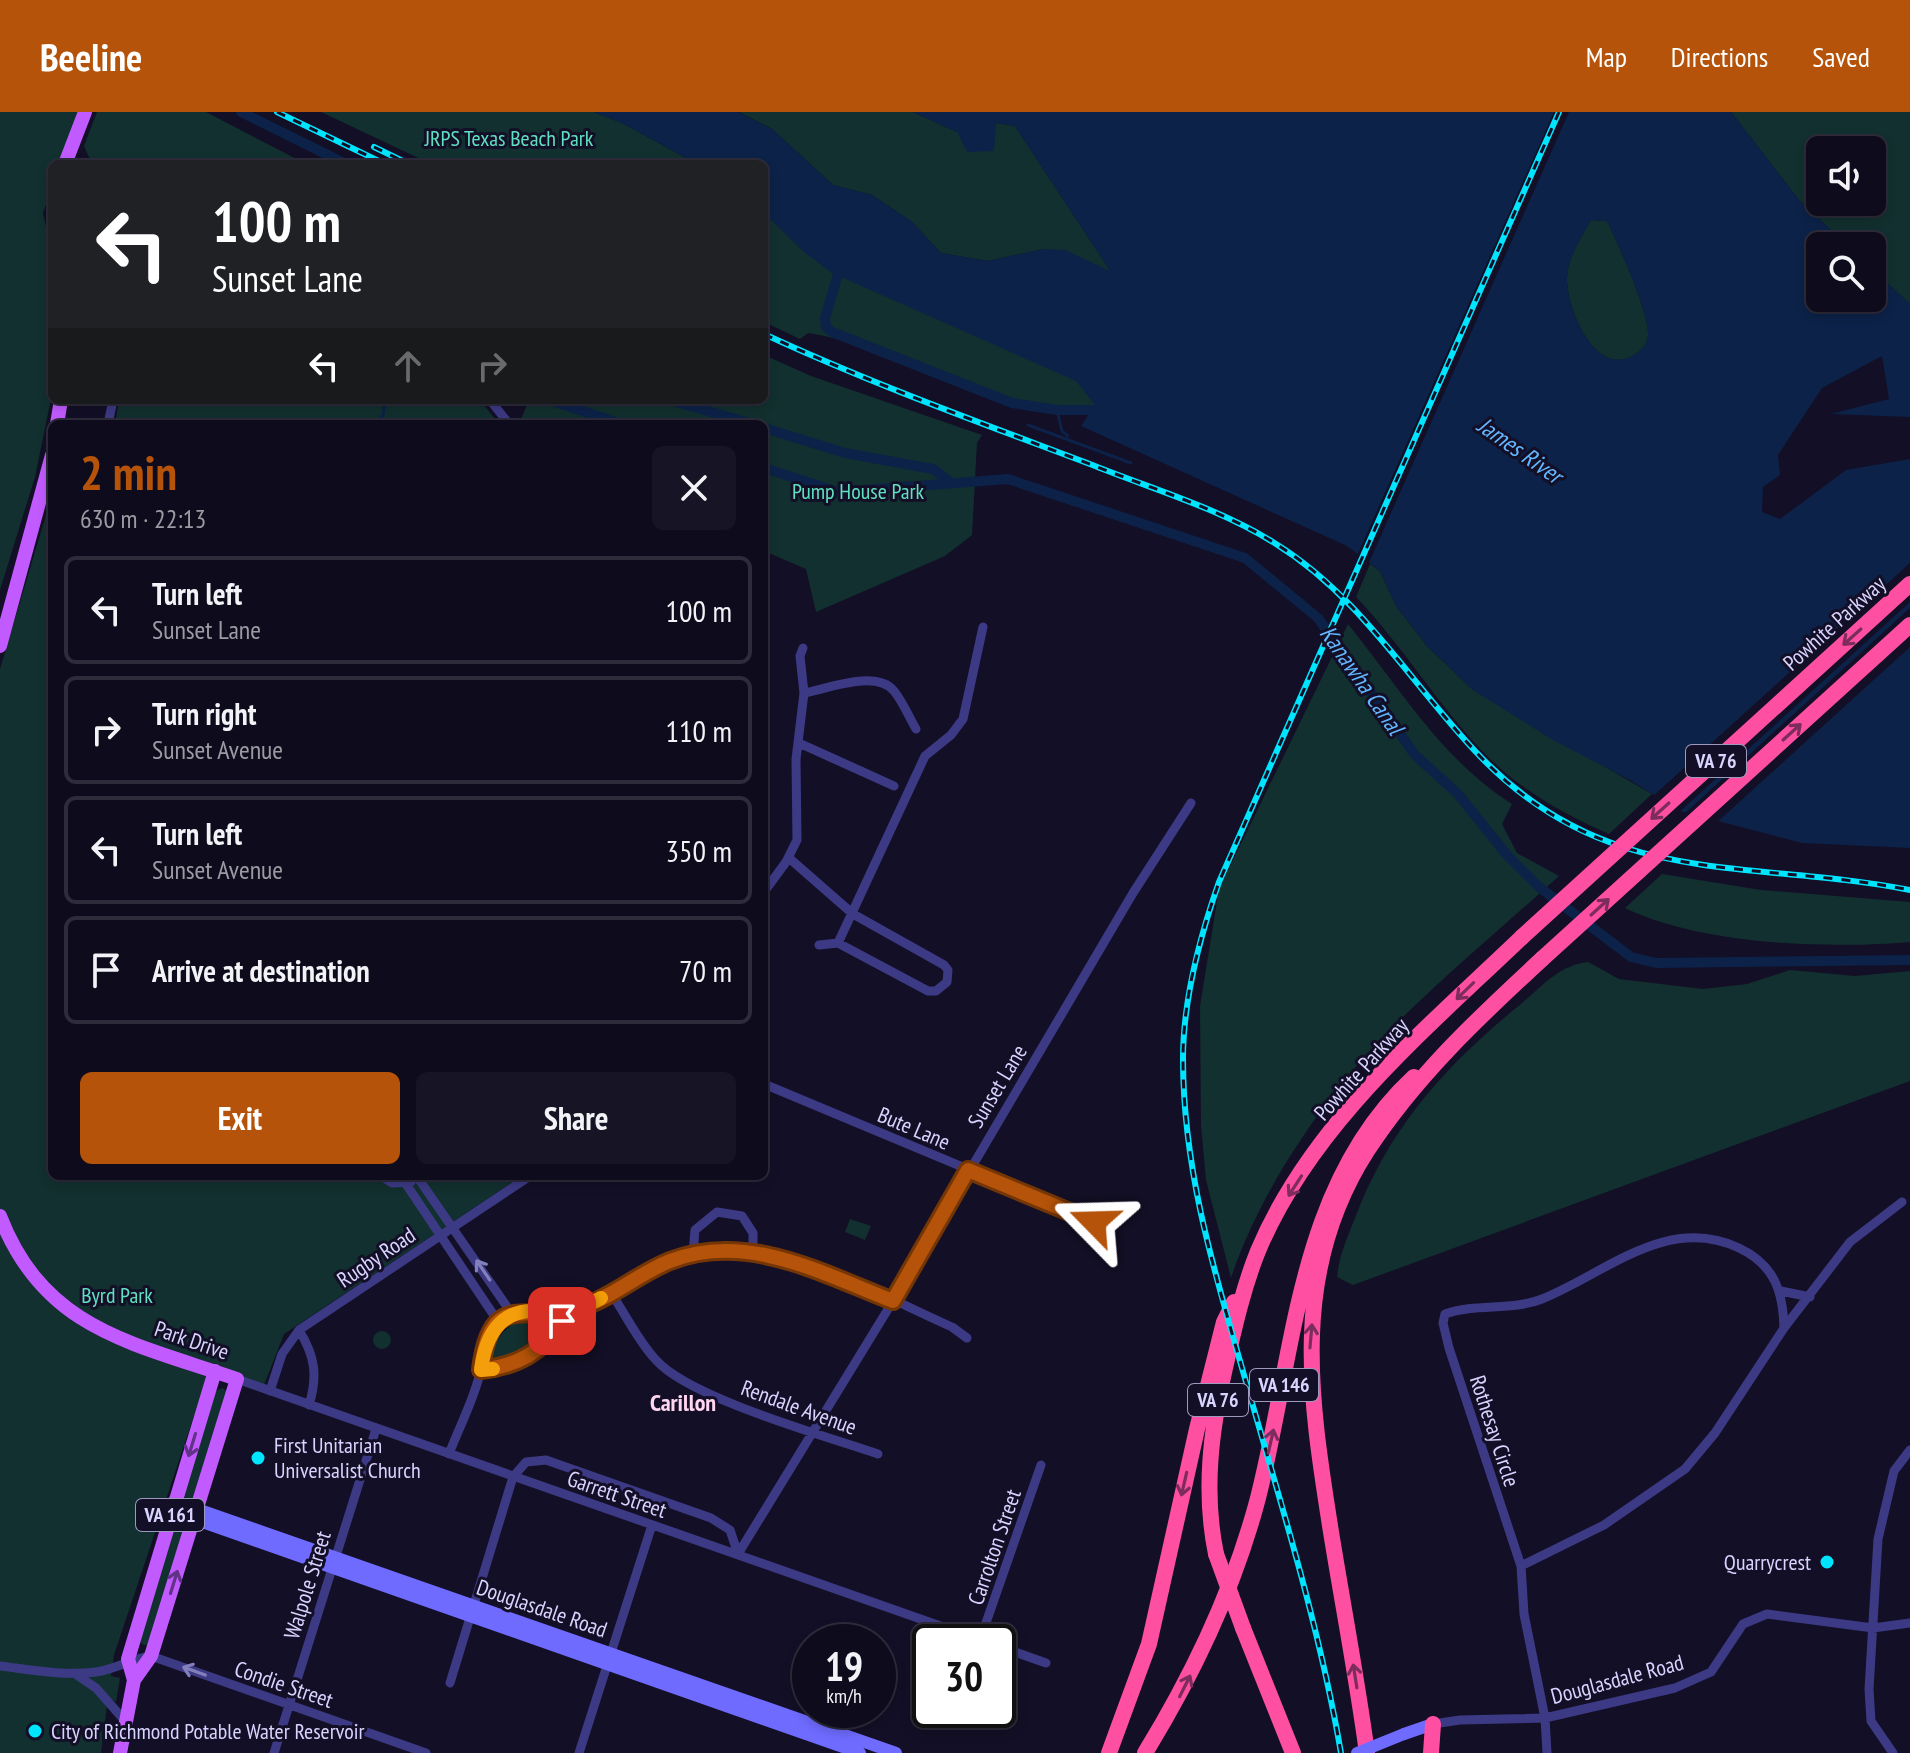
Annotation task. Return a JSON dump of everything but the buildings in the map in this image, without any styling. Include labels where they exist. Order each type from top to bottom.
[{"type":"highway","name":"Powhite Parkway","points":[[1293,1753],[1216,1554],[1209,1522],[1210,1447],[1239,1308],[1259,1250],[1291,1190],[1349,1109],[1394,1060],[1522,937],[1910,584]]},
{"type":"highway","name":"VA 76","points":[[1367,1753],[1313,1418],[1309,1353],[1323,1260],[1346,1190],[1366,1152],[1453,1041],[1910,625]]},
{"type":"highway","name":"VA 146","points":[[1145,1753],[1181,1693],[1216,1621],[1241,1553],[1281,1397],[1310,1254],[1336,1186],[1356,1146],[1395,1095],[1453,1041]]},
{"type":"highway","points":[[1109,1753],[1149,1644],[1224,1322],[1259,1250]]},
{"type":"highway","points":[[1431,1753],[1433,1724]]},
{"type":"main road","points":[[66,160],[85,112]]},
{"type":"main road","points":[[0,646],[48,487]]},
{"type":"main road","name":"Park Drive","points":[[0,1216],[29,1273],[61,1306],[109,1335],[237,1379]]},
{"type":"main road","name":"VA 161","points":[[134,1680],[128,1659],[215,1371]]},
{"type":"main road","name":"VA 161","points":[[120,1753],[134,1680],[151,1656],[237,1379]]},
{"type":"street","points":[[493,404],[506,420]]},
{"type":"street","points":[[838,943],[925,756],[958,727],[968,707],[983,627]]},
{"type":"street","points":[[768,887],[789,858],[798,828],[795,776],[804,693],[800,663],[803,648]]},
{"type":"street","points":[[804,693],[868,681],[884,683],[894,691],[916,729]]},
{"type":"street","points":[[799,743],[894,786]]},
{"type":"street","name":"Sunset Lane","points":[[738,1554],[1191,803]]},
{"type":"street","points":[[789,858],[853,914],[944,965],[948,970],[947,982],[936,991],[928,991],[838,943],[819,945]]},
{"type":"street","name":"Bute Lane","points":[[768,1086],[1094,1222]]},
{"type":"street","points":[[387,1180],[406,1184],[413,1180]]},
{"type":"street","points":[[421,1180],[512,1314]]},
{"type":"street","name":"Rugby Road","points":[[270,1391],[282,1354],[299,1330],[524,1180]]},
{"type":"street","points":[[406,1184],[499,1323]]},
{"type":"street","points":[[1547,1753],[1545,1718],[1524,1614],[1521,1566],[1604,1525],[1685,1469],[1715,1433],[1784,1328],[1850,1242],[1902,1202]]},
{"type":"street","points":[[693,1254],[695,1230],[717,1212],[742,1216],[753,1233],[753,1253]]},
{"type":"street","name":"Rothesay Circle","points":[[1521,1566],[1449,1348],[1443,1323],[1445,1314],[1462,1308],[1538,1301],[1645,1247],[1696,1235],[1719,1238],[1751,1254],[1781,1291]]},
{"type":"street","points":[[449,1454],[481,1370],[487,1340],[499,1323],[512,1314],[532,1310],[564,1313],[611,1293],[657,1267],[693,1254],[753,1253],[812,1267],[952,1327],[967,1338]]},
{"type":"street","points":[[1784,1328],[1781,1291],[1810,1297]]},
{"type":"street","name":"Rendale Avenue","points":[[611,1293],[655,1360],[672,1375],[706,1392],[878,1454]]},
{"type":"street","points":[[481,1370],[516,1363],[540,1348],[555,1332],[564,1313]]},
{"type":"street","points":[[299,1330],[312,1354],[315,1371],[309,1405]]},
{"type":"street","name":"Garrett Street","points":[[237,1379],[935,1624]]},
{"type":"street","name":"Walpole Street","points":[[274,1753],[376,1429]]},
{"type":"street","points":[[1893,1753],[1871,1721],[1873,1628],[1878,1539],[1894,1471],[1910,1450]]},
{"type":"street","points":[[450,1683],[513,1477],[526,1462],[546,1460],[721,1523],[730,1530],[738,1554]]},
{"type":"street","name":"Carrolton Street","points":[[989,1624],[1041,1465]]},
{"type":"street","name":"Douglasdale Road","points":[[173,1506],[609,1659],[860,1753]]},
{"type":"street","points":[[579,1753],[652,1525]]},
{"type":"street","name":"Douglasdale Road","points":[[1357,1753],[1433,1724],[1460,1720],[1545,1718],[1675,1688],[1711,1672],[1743,1624],[1767,1614],[1873,1628],[1910,1623]]},
{"type":"street","points":[[1016,1652],[1046,1663]]},
{"type":"street","name":"Condie Street","points":[[0,1666],[74,1674],[113,1668],[128,1659],[151,1656],[426,1753]]},
{"type":"street","name":"Douglasdale Road","points":[[609,1659],[896,1753]]},
{"type":"street","points":[[74,1674],[96,1688],[126,1722]]},
{"type":"green space","points":[[0,112],[81,112],[62,160],[48,160],[48,199],[43,213],[48,236],[50,404],[35,477],[0,590]]},
{"type":"green space","points":[[97,112],[206,112],[298,160],[90,160],[84,146]]},
{"type":"green space","name":"JRPS Texas Beach Park","points":[[321,112],[594,112],[624,124],[690,160],[423,160]]},
{"type":"green space","points":[[739,112],[913,112],[957,132],[993,136],[996,123],[1015,126],[1111,272],[1044,249],[987,261],[941,253],[912,222],[872,195],[833,185],[772,129]]},
{"type":"green space","points":[[1731,112],[1910,112],[1910,304],[1886,282],[1886,232],[1833,232],[1816,216],[1886,216],[1886,136],[1806,136],[1806,207]]},
{"type":"green space","points":[[768,213],[1061,365],[1114,411],[1023,406],[984,396],[885,355],[834,338],[808,333],[800,339],[768,324]]},
{"type":"green space","points":[[1591,220],[1607,221],[1648,326],[1643,347],[1634,355],[1620,360],[1607,357],[1595,348],[1585,336],[1571,304],[1567,276],[1570,261]]},
{"type":"green space","name":"Pump House Park","points":[[768,357],[811,376],[982,435],[977,443],[972,535],[945,556],[816,612],[806,569],[768,553],[768,420],[521,420],[527,404],[768,404]]},
{"type":"green space","points":[[118,404],[483,404],[496,420],[116,420]]},
{"type":"green space","name":"Byrd Park","points":[[48,508],[48,1180],[516,1180],[284,1334],[264,1385],[210,1368],[114,1655],[111,1676],[120,1678],[116,1702],[108,1697],[101,1753],[0,1753],[0,669]]},
{"type":"green space","points":[[1370,564],[1380,571],[1396,606],[1427,646],[1473,690],[1652,794],[1609,834],[1546,802],[1503,771],[1455,720],[1356,597]]},
{"type":"green space","points":[[1348,624],[1443,744],[1487,786],[1512,804],[1502,824],[1517,853],[1559,876],[1387,1033],[1340,1086],[1276,1179],[1243,1245],[1231,1278],[1206,1180],[1201,1126],[1200,1006],[1219,889]]},
{"type":"green space","points":[[1662,874],[1761,890],[1910,902],[1910,942],[1841,945],[1765,942],[1690,930],[1625,908]]},
{"type":"green space","points":[[1588,962],[1619,979],[1703,989],[1747,984],[1790,970],[1855,976],[1910,971],[1910,1081],[1353,1285],[1337,1277],[1344,1247],[1369,1185],[1385,1154],[1423,1099],[1494,1026],[1545,983],[1569,967]]},
{"type":"green space","points":[[850,1219],[871,1226],[865,1240],[845,1232]]},
{"type":"green space","points":[[529,1317],[559,1319],[545,1338],[528,1351],[487,1366],[492,1349],[506,1329]]},
{"type":"green space","points":[[382,1331],[391,1340],[382,1349],[373,1340]]},
{"type":"green space","points":[[223,1388],[227,1392],[193,1500],[189,1501],[183,1496],[215,1391]]},
{"type":"green space","points":[[181,1523],[185,1527],[148,1645],[144,1645],[139,1642],[176,1524]]},
{"type":"water","name":"James River","points":[[594,112],[738,112],[772,129],[833,185],[872,195],[912,222],[941,253],[987,261],[1044,249],[1065,250],[1110,271],[1015,126],[996,123],[994,151],[967,152],[957,132],[913,112],[1731,112],[1806,207],[1806,216],[1816,216],[1833,232],[1806,232],[1806,312],[1886,312],[1886,282],[1910,304],[1910,417],[1831,414],[1889,399],[1882,356],[1822,388],[1778,455],[1780,475],[1763,487],[1762,512],[1780,519],[1846,470],[1910,459],[1910,848],[1802,843],[1680,811],[1628,779],[1553,740],[1473,690],[1427,646],[1396,606],[1380,571],[1347,546],[1081,426],[1095,405],[1076,381],[832,273],[804,252],[768,217],[768,160],[690,160],[624,124]],"holes":[[[1591,220],[1607,221],[1648,326],[1647,339],[1634,355],[1620,360],[1607,357],[1585,336],[1571,304],[1567,276],[1576,247]]]},
{"type":"pier","points":[[1554,112],[1569,112],[1367,567],[1356,558]]},
{"type":"pier","points":[[1910,563],[1910,602],[1677,814],[1651,798]]},
{"type":"pier","points":[[1910,608],[1910,647],[1715,824],[1682,816]]},
{"type":"waterway","name":"Kanawha Canal","points":[[241,112],[338,160]]},
{"type":"waterway","points":[[841,264],[825,318],[826,327],[832,332],[1012,403],[1057,410],[1102,410]]},
{"type":"waterway","points":[[379,420],[384,404]]},
{"type":"waterway","name":"Kanawha Canal","points":[[562,404],[609,420]]},
{"type":"waterway","points":[[684,404],[738,420]]},
{"type":"waterway","points":[[1057,410],[1062,431],[1068,436]]},
{"type":"waterway","points":[[1028,425],[1131,463]]},
{"type":"waterway","points":[[768,429],[845,453],[933,469],[949,481]]},
{"type":"waterway","name":"Kanawha Canal","points":[[768,469],[838,492],[1008,479],[1245,558],[1318,618],[1415,755],[1458,794],[1507,855],[1539,887],[1631,957],[1656,963],[1910,960]]},
{"type":"railway","points":[[277,112],[377,160]]},
{"type":"railway","points":[[1341,1753],[1309,1604],[1219,1286],[1193,1174],[1184,1098],[1186,1014],[1199,947],[1219,882],[1559,112]]},
{"type":"railway","points":[[374,147],[401,160]]},
{"type":"railway","points":[[768,336],[887,387],[1210,510],[1276,544],[1306,565],[1359,614],[1476,752],[1525,797],[1576,828],[1627,848],[1680,861],[1910,890]]},
{"type":"slow traffic","points":[[493,1369],[481,1370],[487,1340],[491,1331],[512,1314],[532,1310],[564,1313],[601,1298]]},
{"type":"place","name":"First Unitarian Universalist Church","points":[[258,1458]]},
{"type":"place","name":"Quarrycrest","points":[[1827,1562]]},
{"type":"place","name":"City of Richmond Potable Water Reservoir","points":[[35,1731]]},
{"type":"district","name":"Carillon","points":[[683,1402]]},
{"type":"route","points":[[562,1321],[547,1342],[525,1359],[481,1370],[491,1331],[512,1314],[532,1310],[564,1313],[590,1305],[657,1267],[693,1254],[733,1251],[779,1258],[812,1267],[893,1301],[968,1170],[1094,1222]]}]
